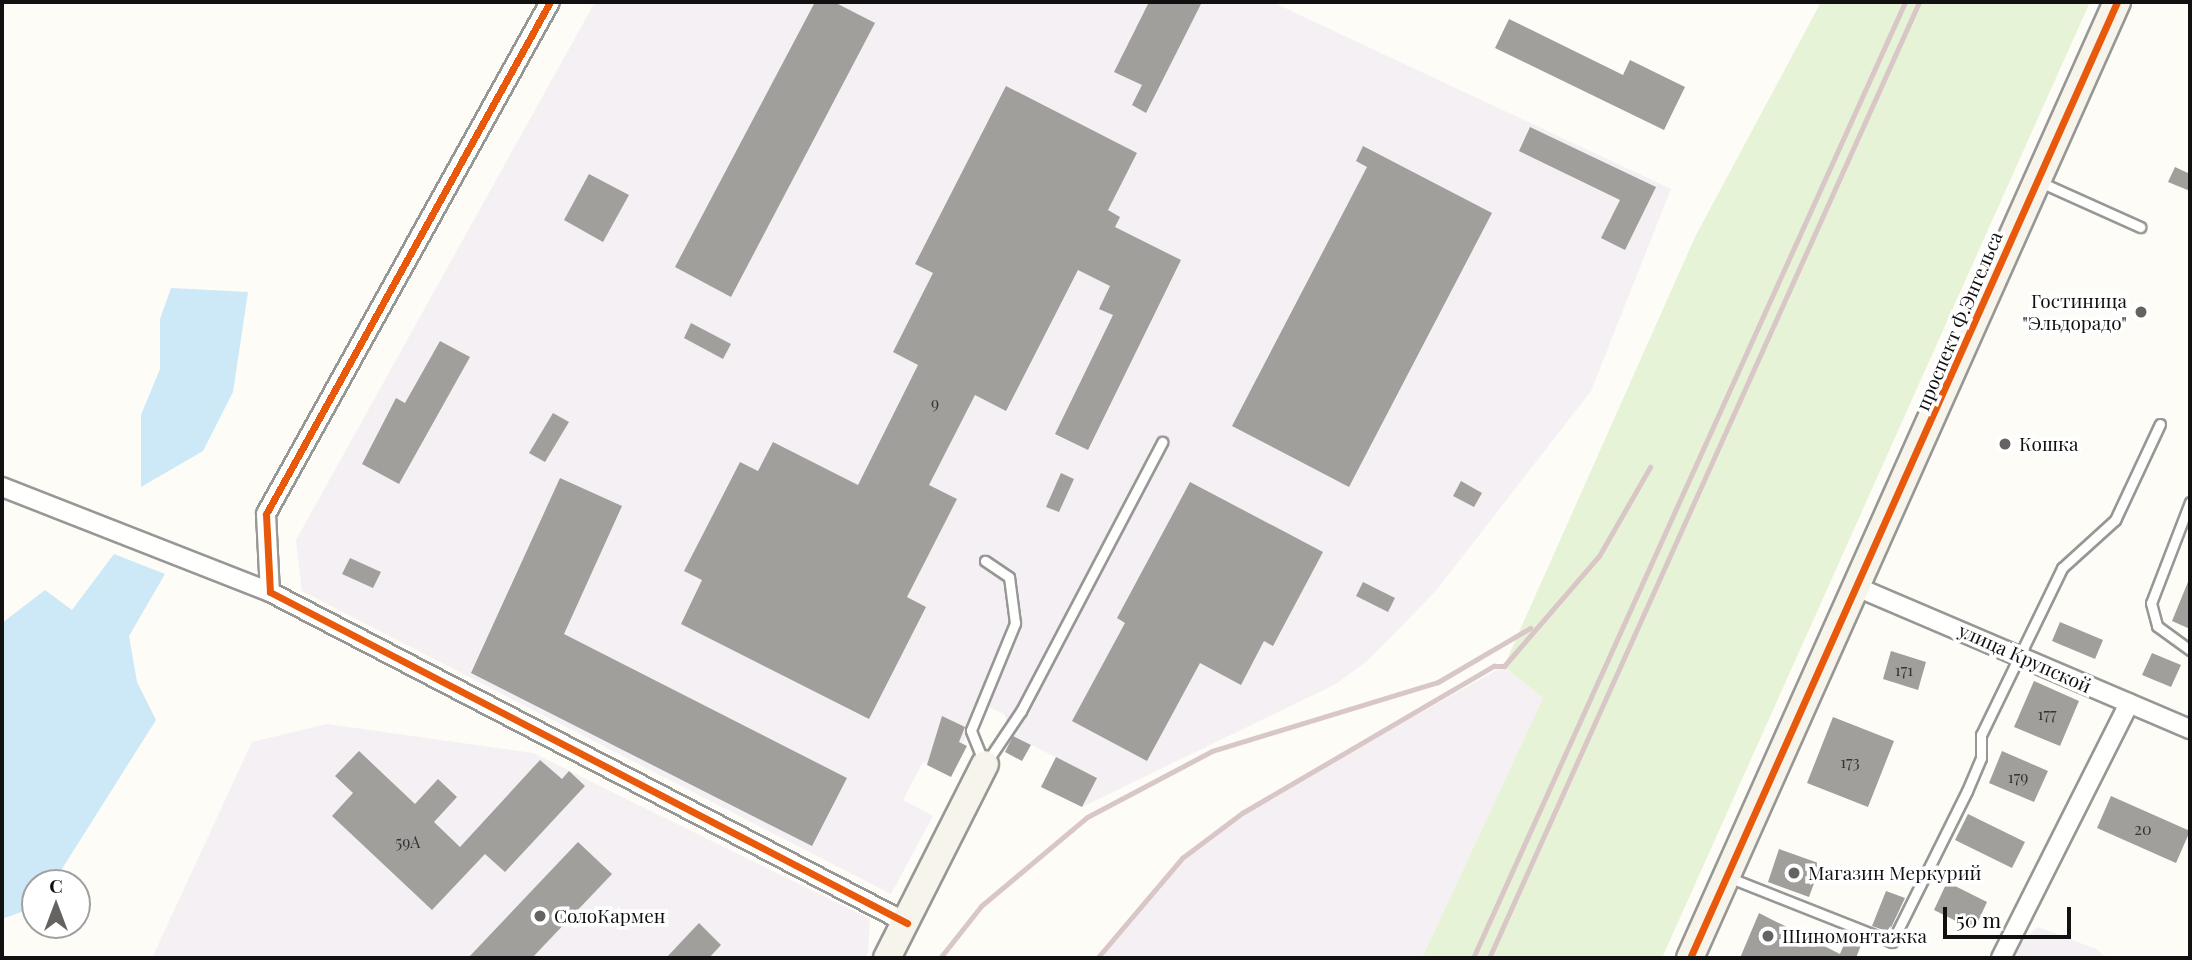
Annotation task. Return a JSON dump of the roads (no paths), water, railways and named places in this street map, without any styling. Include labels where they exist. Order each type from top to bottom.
[{"type":"street","points":[[270,592],[266,514],[550,2]]},
{"type":"street","name":"проспект Ф.Энгельса","points":[[1690,958],[1859,588],[2117,2]]},
{"type":"street","points":[[2,487],[270,592],[907,923]]},
{"type":"street","name":"улица Крупской","points":[[1859,588],[2019,658],[2129,703],[2189,724]]},
{"type":"street","points":[[2001,958],[2129,703]]},
{"type":"street","points":[[887,958],[985,764]]},
{"type":"lane","points":[[2036,181],[2140,227]]},
{"type":"lane","points":[[1727,877],[1892,942],[1967,791],[1981,758],[1981,735],[2062,568],[2115,520],[2160,424]]},
{"type":"lane","points":[[985,764],[1021,711],[1161,442]]},
{"type":"lane","points":[[2190,502],[2151,603],[2157,626],[2190,650]]},
{"type":"lane","points":[[985,561],[1009,577],[1015,623],[971,730],[985,764]]},
{"type":"water","points":[[171,288],[248,292],[233,392],[203,451],[141,487],[141,415],[160,369],[160,319]]},
{"type":"water","points":[[114,554],[165,574],[129,636],[137,682],[156,720],[62,869],[21,869],[21,912],[2,919],[2,623],[45,590],[72,610]]},
{"type":"railway","points":[[1473,958],[1905,2]]},
{"type":"railway","points":[[1489,958],[1919,2]]},
{"type":"railway","points":[[1099,956],[1182,858],[1242,813],[1494,666],[1504,666],[1599,556],[1650,467]]},
{"type":"railway","points":[[940,958],[981,906],[1087,817],[1212,751],[1438,682],[1530,628]]},
{"type":"place","name":"Гостиница \"Эльдорадо\"","points":[[2141,312]]},
{"type":"place","name":"Кошка","points":[[2005,444]]},
{"type":"place","name":"Магазин Меркурий","points":[[1794,873]]},
{"type":"place","name":"СолоКармен","points":[[540,916]]},
{"type":"place","name":"Шиномонтажка","points":[[1768,936]]}]
